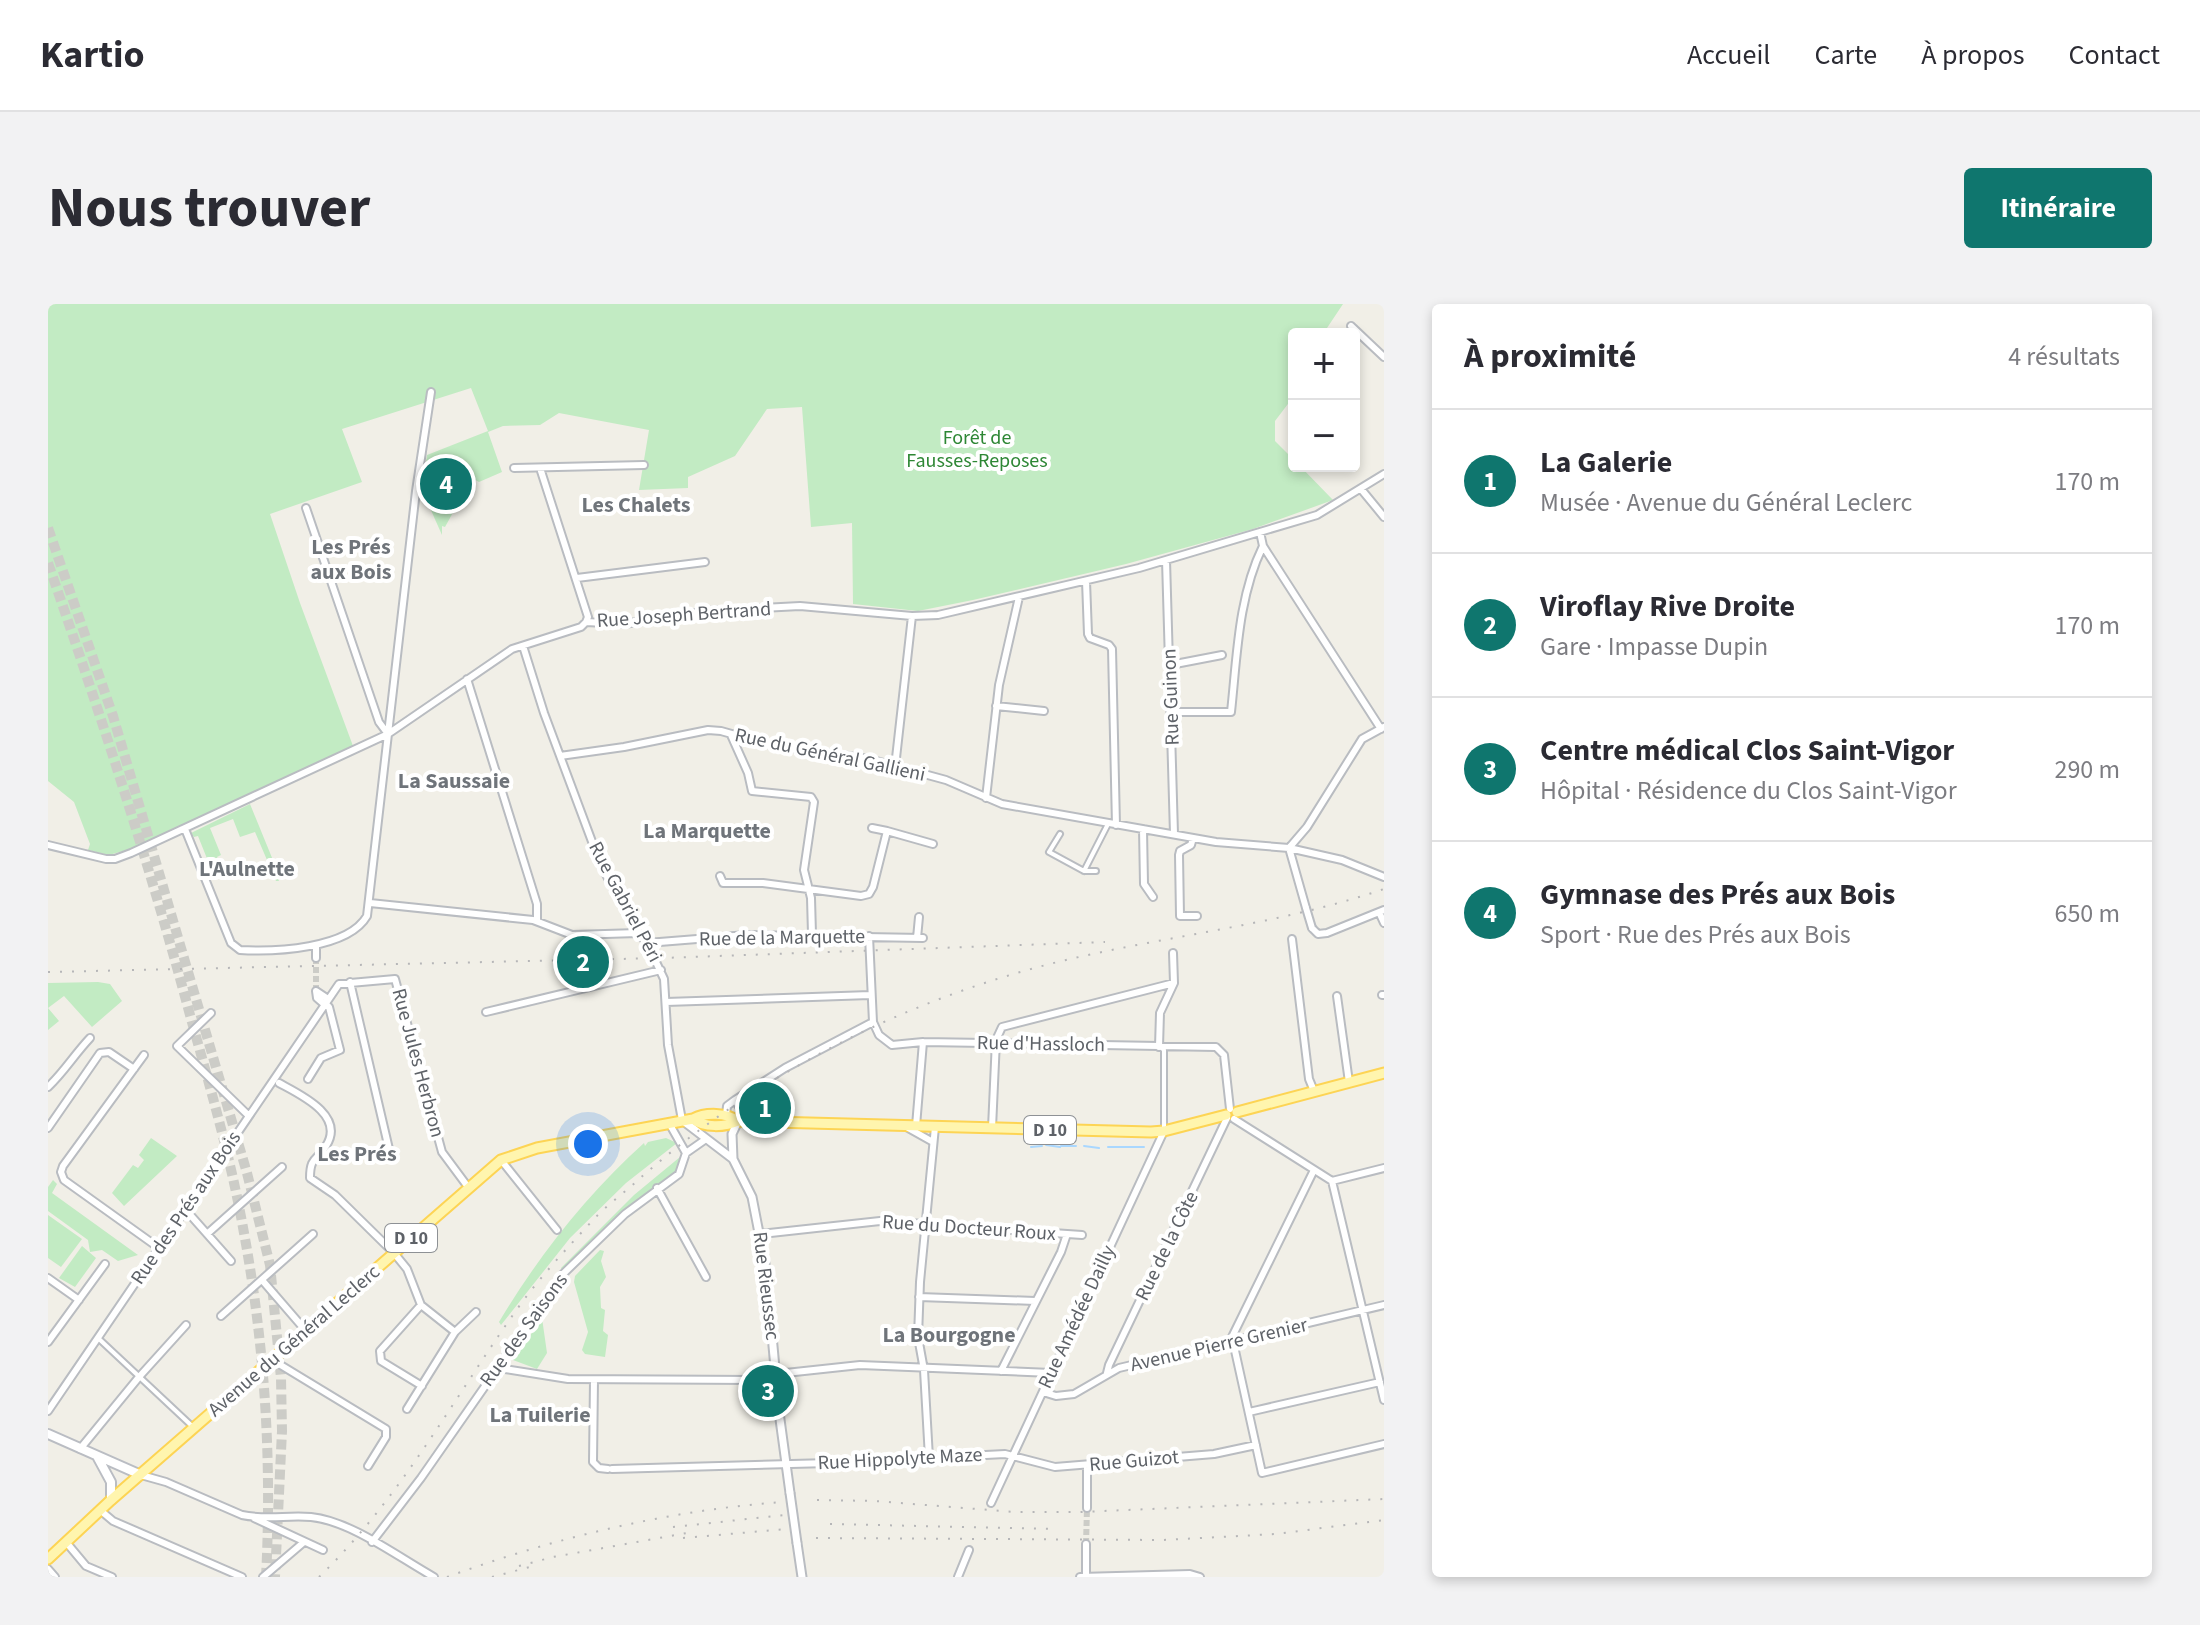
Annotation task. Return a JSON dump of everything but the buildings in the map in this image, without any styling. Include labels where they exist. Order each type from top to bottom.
[{"type":"main road","name":"Avenue du Général Leclerc","points":[[48,1559],[111,1500],[501,1160],[537,1148],[693,1119],[700,1115],[726,1115],[738,1121],[910,1127],[1164,1131],[1384,1073]]},
{"type":"main road","name":"Avenue du Général Leclerc","points":[[693,1119],[700,1125],[730,1125],[738,1121]]},
{"type":"main road","points":[[48,1434],[141,1475]]},
{"type":"main road","points":[[98,1457],[110,1479],[111,1500]]},
{"type":"street","points":[[1351,326],[1384,357]]},
{"type":"street","points":[[185,829],[234,947],[240,950],[316,946],[358,928],[367,916],[415,500],[431,392]]},
{"type":"street","points":[[514,468],[644,465]]},
{"type":"street","points":[[540,468],[577,578],[588,617],[586,622]]},
{"type":"street","name":"Rue Joseph Bertrand","points":[[48,845],[88,856],[115,859],[388,734],[492,660],[581,627],[586,622],[624,624],[708,611],[800,606],[912,616],[938,615],[1166,560],[1317,515],[1384,474]]},
{"type":"street","points":[[1361,489],[1384,517]]},
{"type":"street","points":[[306,508],[379,722],[388,734]]},
{"type":"street","points":[[1260,532],[1263,546],[1383,728],[1362,739],[1307,827],[1289,848],[1312,928],[1323,934],[1381,911],[1384,923]]},
{"type":"street","points":[[1171,712],[1231,712],[1243,613],[1249,582],[1263,546]]},
{"type":"street","name":"Rue Guinon","points":[[1166,560],[1174,834]]},
{"type":"street","points":[[577,578],[705,562]]},
{"type":"street","points":[[1084,871],[1094,859],[1112,824],[1112,649],[1093,640],[1088,634],[1086,581]]},
{"type":"street","points":[[986,798],[996,706],[1019,597]]},
{"type":"street","points":[[895,767],[912,616]]},
{"type":"street","name":"Rue Gabriel Péri","points":[[523,646],[600,863],[635,919],[638,933],[661,970],[670,1065],[682,1120]]},
{"type":"street","points":[[1170,665],[1222,655]]},
{"type":"street","points":[[467,679],[537,904],[537,920]]},
{"type":"street","points":[[996,706],[1044,711]]},
{"type":"street","name":"Rue du Général Gallieni","points":[[560,756],[708,730],[771,745],[869,759],[947,781],[986,798],[1019,807],[1193,838],[1289,848],[1342,860],[1384,877]]},
{"type":"street","points":[[731,735],[748,773],[752,791],[811,797],[814,802],[804,870],[809,890],[812,934]]},
{"type":"street","points":[[872,828],[933,844]]},
{"type":"street","points":[[1143,829],[1145,887],[1153,897]]},
{"type":"street","points":[[720,876],[723,883],[763,883],[861,896],[869,894],[887,831]]},
{"type":"street","points":[[1060,834],[1049,852],[1084,871],[1096,871]]},
{"type":"street","points":[[1193,838],[1191,845],[1180,851],[1179,855],[1180,916],[1197,916]]},
{"type":"street","points":[[370,903],[537,920],[563,933],[575,935],[638,933]]},
{"type":"street","name":"Rue de la Marquette","points":[[647,943],[747,935],[920,938],[919,917]]},
{"type":"street","points":[[726,1115],[727,1106],[735,1100],[800,1060],[873,1022],[869,936]]},
{"type":"street","points":[[1292,939],[1309,1079],[1314,1091]]},
{"type":"street","points":[[316,946],[316,958]]},
{"type":"street","points":[[1164,1131],[1164,1050],[1159,1047],[1160,1013],[1174,983],[1173,953]]},
{"type":"street","points":[[486,1012],[661,970]]},
{"type":"street","name":"Rue Jules Herbron","points":[[350,982],[395,979],[442,1152],[468,1187]]},
{"type":"street","points":[[350,982],[389,1149]]},
{"type":"street","name":"Rue des Prés aux Bois","points":[[48,1411],[326,1002],[339,984],[350,982]]},
{"type":"street","points":[[992,1129],[995,1044],[998,1033],[1007,1024],[1174,983]]},
{"type":"street","points":[[666,1002],[870,995]]},
{"type":"street","points":[[1337,996],[1349,1082]]},
{"type":"street","points":[[308,1079],[321,1058],[340,1050],[326,1002]]},
{"type":"street","points":[[211,1013],[177,1046],[249,1116]]},
{"type":"street","name":"Rue d'Hassloch","points":[[873,1022],[879,1035],[892,1045],[923,1042],[1216,1047],[1224,1053],[1231,1115]]},
{"type":"street","points":[[48,1087],[66,1071],[71,1059],[90,1038]]},
{"type":"street","points":[[923,1042],[910,1127],[933,1142]]},
{"type":"street","points":[[48,1128],[100,1053],[109,1052],[134,1069]]},
{"type":"street","points":[[144,1055],[63,1166],[62,1176],[159,1248]]},
{"type":"street","points":[[279,1083],[318,1107],[329,1121],[330,1138],[313,1158],[310,1178],[335,1195],[394,1253],[407,1269],[421,1305],[455,1332]]},
{"type":"street","points":[[733,1159],[732,1134],[741,1110],[735,1100]]},
{"type":"street","points":[[1231,1115],[1332,1181],[1361,1302],[1367,1310],[1365,1320],[1384,1400]]},
{"type":"street","name":"Rue de la Côte","points":[[1107,1373],[1231,1115]]},
{"type":"street","name":"Rue Rieussec","points":[[682,1120],[733,1159],[752,1197],[761,1234],[802,1577]]},
{"type":"street","points":[[669,1123],[686,1153]]},
{"type":"street","points":[[929,1458],[924,1370],[918,1337],[935,1127]]},
{"type":"street","name":"Rue Amédée Dailly","points":[[991,1503],[1164,1131]]},
{"type":"street","name":"Rue des Saisons","points":[[372,1542],[421,1478],[563,1274],[625,1214],[679,1174],[686,1153],[706,1139]]},
{"type":"street","points":[[501,1160],[557,1230]]},
{"type":"street","points":[[207,1234],[282,1167]]},
{"type":"street","points":[[1332,1181],[1384,1168]]},
{"type":"street","points":[[1314,1170],[1231,1342],[1262,1473],[1384,1444]]},
{"type":"street","points":[[657,1188],[706,1277]]},
{"type":"street","points":[[185,1209],[231,1261]]},
{"type":"street","name":"Rue du Docteur Roux","points":[[761,1234],[880,1221],[1082,1235]]},
{"type":"street","points":[[221,1316],[313,1234]]},
{"type":"street","points":[[1001,1371],[1061,1252],[1067,1234]]},
{"type":"street","points":[[48,1342],[105,1264]]},
{"type":"street","points":[[48,1278],[79,1300]]},
{"type":"street","points":[[262,1280],[306,1331]]},
{"type":"street","points":[[919,1297],[1035,1301]]},
{"type":"street","points":[[421,1305],[380,1351],[379,1357],[422,1386]]},
{"type":"street","points":[[1367,1310],[1384,1305]]},
{"type":"street","name":"Avenue Pierre Grenier","points":[[1043,1392],[1061,1396],[1074,1394],[1119,1368],[1367,1310]]},
{"type":"street","points":[[407,1409],[455,1332],[476,1312]]},
{"type":"street","points":[[80,1449],[186,1325]]},
{"type":"street","points":[[98,1338],[195,1429]]},
{"type":"street","points":[[274,1361],[386,1429],[386,1437],[368,1466]]},
{"type":"street","points":[[755,1380],[758,1377],[860,1365],[1051,1373]]},
{"type":"street","points":[[505,1369],[552,1378],[755,1380],[777,1385]]},
{"type":"street","name":"Rue Hippolyte Maze","points":[[594,1380],[593,1462],[599,1468],[1014,1456]]},
{"type":"street","points":[[1249,1412],[1380,1382]]},
{"type":"street","name":"Rue Guizot","points":[[1014,1456],[1050,1467],[1214,1454],[1256,1445]]},
{"type":"street","points":[[1087,1465],[1087,1508]]},
{"type":"street","points":[[141,1475],[166,1482],[323,1550]]},
{"type":"street","points":[[100,1510],[113,1521],[242,1577]]},
{"type":"street","points":[[253,1518],[310,1517],[347,1526],[432,1576]]},
{"type":"street","points":[[383,1528],[383,1549]]},
{"type":"street","points":[[66,1542],[86,1566],[112,1577]]},
{"type":"street","points":[[263,1577],[304,1542]]},
{"type":"street","points":[[1086,1544],[1086,1577]]},
{"type":"street","points":[[958,1577],[969,1550]]},
{"type":"street","points":[[48,1569],[55,1577]]},
{"type":"street","points":[[1080,1577],[1190,1574],[1200,1577]]},
{"type":"green space","name":"Forêt de Fausses-Reposes","points":[[48,304],[1343,304],[1327,328],[1288,328],[1288,404],[1275,421],[1275,441],[1288,454],[1288,472],[1306,472],[1333,500],[1253,529],[1126,564],[918,611],[853,604],[852,523],[811,527],[802,407],[767,409],[735,456],[688,477],[688,488],[639,490],[649,430],[559,413],[540,425],[503,426],[488,432],[502,472],[479,482],[472,478],[445,527],[442,526],[442,535],[422,490],[427,455],[488,431],[471,388],[342,429],[362,482],[270,514],[353,746],[134,848],[109,855],[88,850],[90,844],[74,802],[48,781]]},
{"type":"green space","points":[[250,804],[279,881],[276,881],[255,832],[240,837],[233,819],[210,828],[221,855],[217,857],[223,872],[214,876],[198,836],[194,837],[191,833]]},
{"type":"green space","points":[[48,983],[110,984],[122,1001],[92,1027],[64,996],[48,1008]]},
{"type":"green space","points":[[48,1008],[59,1021],[48,1030]]},
{"type":"green space","points":[[151,1138],[177,1156],[124,1206],[112,1193],[133,1165],[138,1168],[144,1160],[139,1155]]},
{"type":"green space","points":[[666,1138],[677,1143],[626,1183],[570,1238],[501,1325],[499,1322],[530,1274],[584,1205],[644,1143],[645,1146],[648,1142]]},
{"type":"green space","points":[[680,1157],[680,1167],[676,1173],[615,1218],[562,1271],[561,1268],[634,1195]]},
{"type":"green space","points":[[53,1180],[57,1184],[52,1193],[138,1255],[118,1261],[102,1250],[90,1252],[88,1240],[48,1211],[48,1187]]},
{"type":"green space","points":[[48,1215],[82,1239],[61,1267],[48,1258]]},
{"type":"green space","points":[[82,1246],[96,1258],[75,1287],[59,1278]]},
{"type":"green space","points":[[600,1250],[604,1251],[601,1261],[606,1277],[600,1287],[601,1308],[605,1310],[603,1331],[608,1335],[605,1357],[585,1354],[582,1350],[588,1332],[574,1282],[575,1276]]},
{"type":"green space","points":[[542,1318],[547,1353],[537,1369],[513,1360]]},
{"type":"waterway","points":[[1046,1145],[1060,1147]]},
{"type":"waterway","points":[[1031,1147],[1042,1146]]},
{"type":"waterway","points":[[1061,1146],[1076,1146]]},
{"type":"waterway","points":[[1084,1146],[1099,1148]]},
{"type":"waterway","points":[[1108,1147],[1144,1147]]},
{"type":"tunnel","points":[[48,528],[113,716],[247,1173],[270,1265],[281,1378],[282,1431],[275,1577]]},
{"type":"tunnel","points":[[48,563],[158,901],[233,1178],[251,1276],[262,1361],[268,1490],[266,1577]]},
{"type":"tunnel","points":[[316,958],[316,991]]},
{"type":"tunnel","points":[[1086,1544],[1087,1508]]},
{"type":"railway","points":[[319,1577],[376,1514],[426,1446],[520,1305],[556,1261],[610,1204],[686,1140],[737,1104],[790,1071],[901,1014],[1019,972],[1308,911],[1384,889]]},
{"type":"railway","points":[[48,972],[663,958],[1105,942]]},
{"type":"railway","points":[[817,1500],[875,1501],[1015,1512],[1080,1512],[1384,1499]]},
{"type":"railway","points":[[447,1577],[529,1550],[612,1528],[697,1512],[783,1502]]},
{"type":"railway","points":[[673,1527],[785,1515]]},
{"type":"railway","points":[[816,1538],[1163,1540],[1276,1534],[1384,1520]]},
{"type":"railway","points":[[830,1524],[1054,1529]]},
{"type":"railway","points":[[683,1538],[787,1529]]},
{"type":"railway","points":[[519,1566],[687,1533]]},
{"type":"railway","points":[[492,1577],[530,1567]]},
{"type":"place","name":"Gymnase des Prés aux Bois","points":[[446,484]]},
{"type":"place","name":"Viroflay Rive Droite","points":[[583,962]]},
{"type":"place","name":"La Galerie","points":[[765,1108]]},
{"type":"place","name":"Centre médical Clos Saint-Vigor","points":[[768,1391]]},
{"type":"district","name":"Les Chalets","points":[[636,505]]},
{"type":"district","name":"Les Prés aux Bois","points":[[351,560]]},
{"type":"district","name":"La Saussaie","points":[[454,781]]},
{"type":"district","name":"La Marquette","points":[[707,831]]},
{"type":"district","name":"L'Aulnette","points":[[247,869]]},
{"type":"district","name":"Les Prés","points":[[357,1154]]},
{"type":"district","name":"La Bourgogne","points":[[949,1335]]},
{"type":"district","name":"La Tuilerie","points":[[540,1415]]}]
